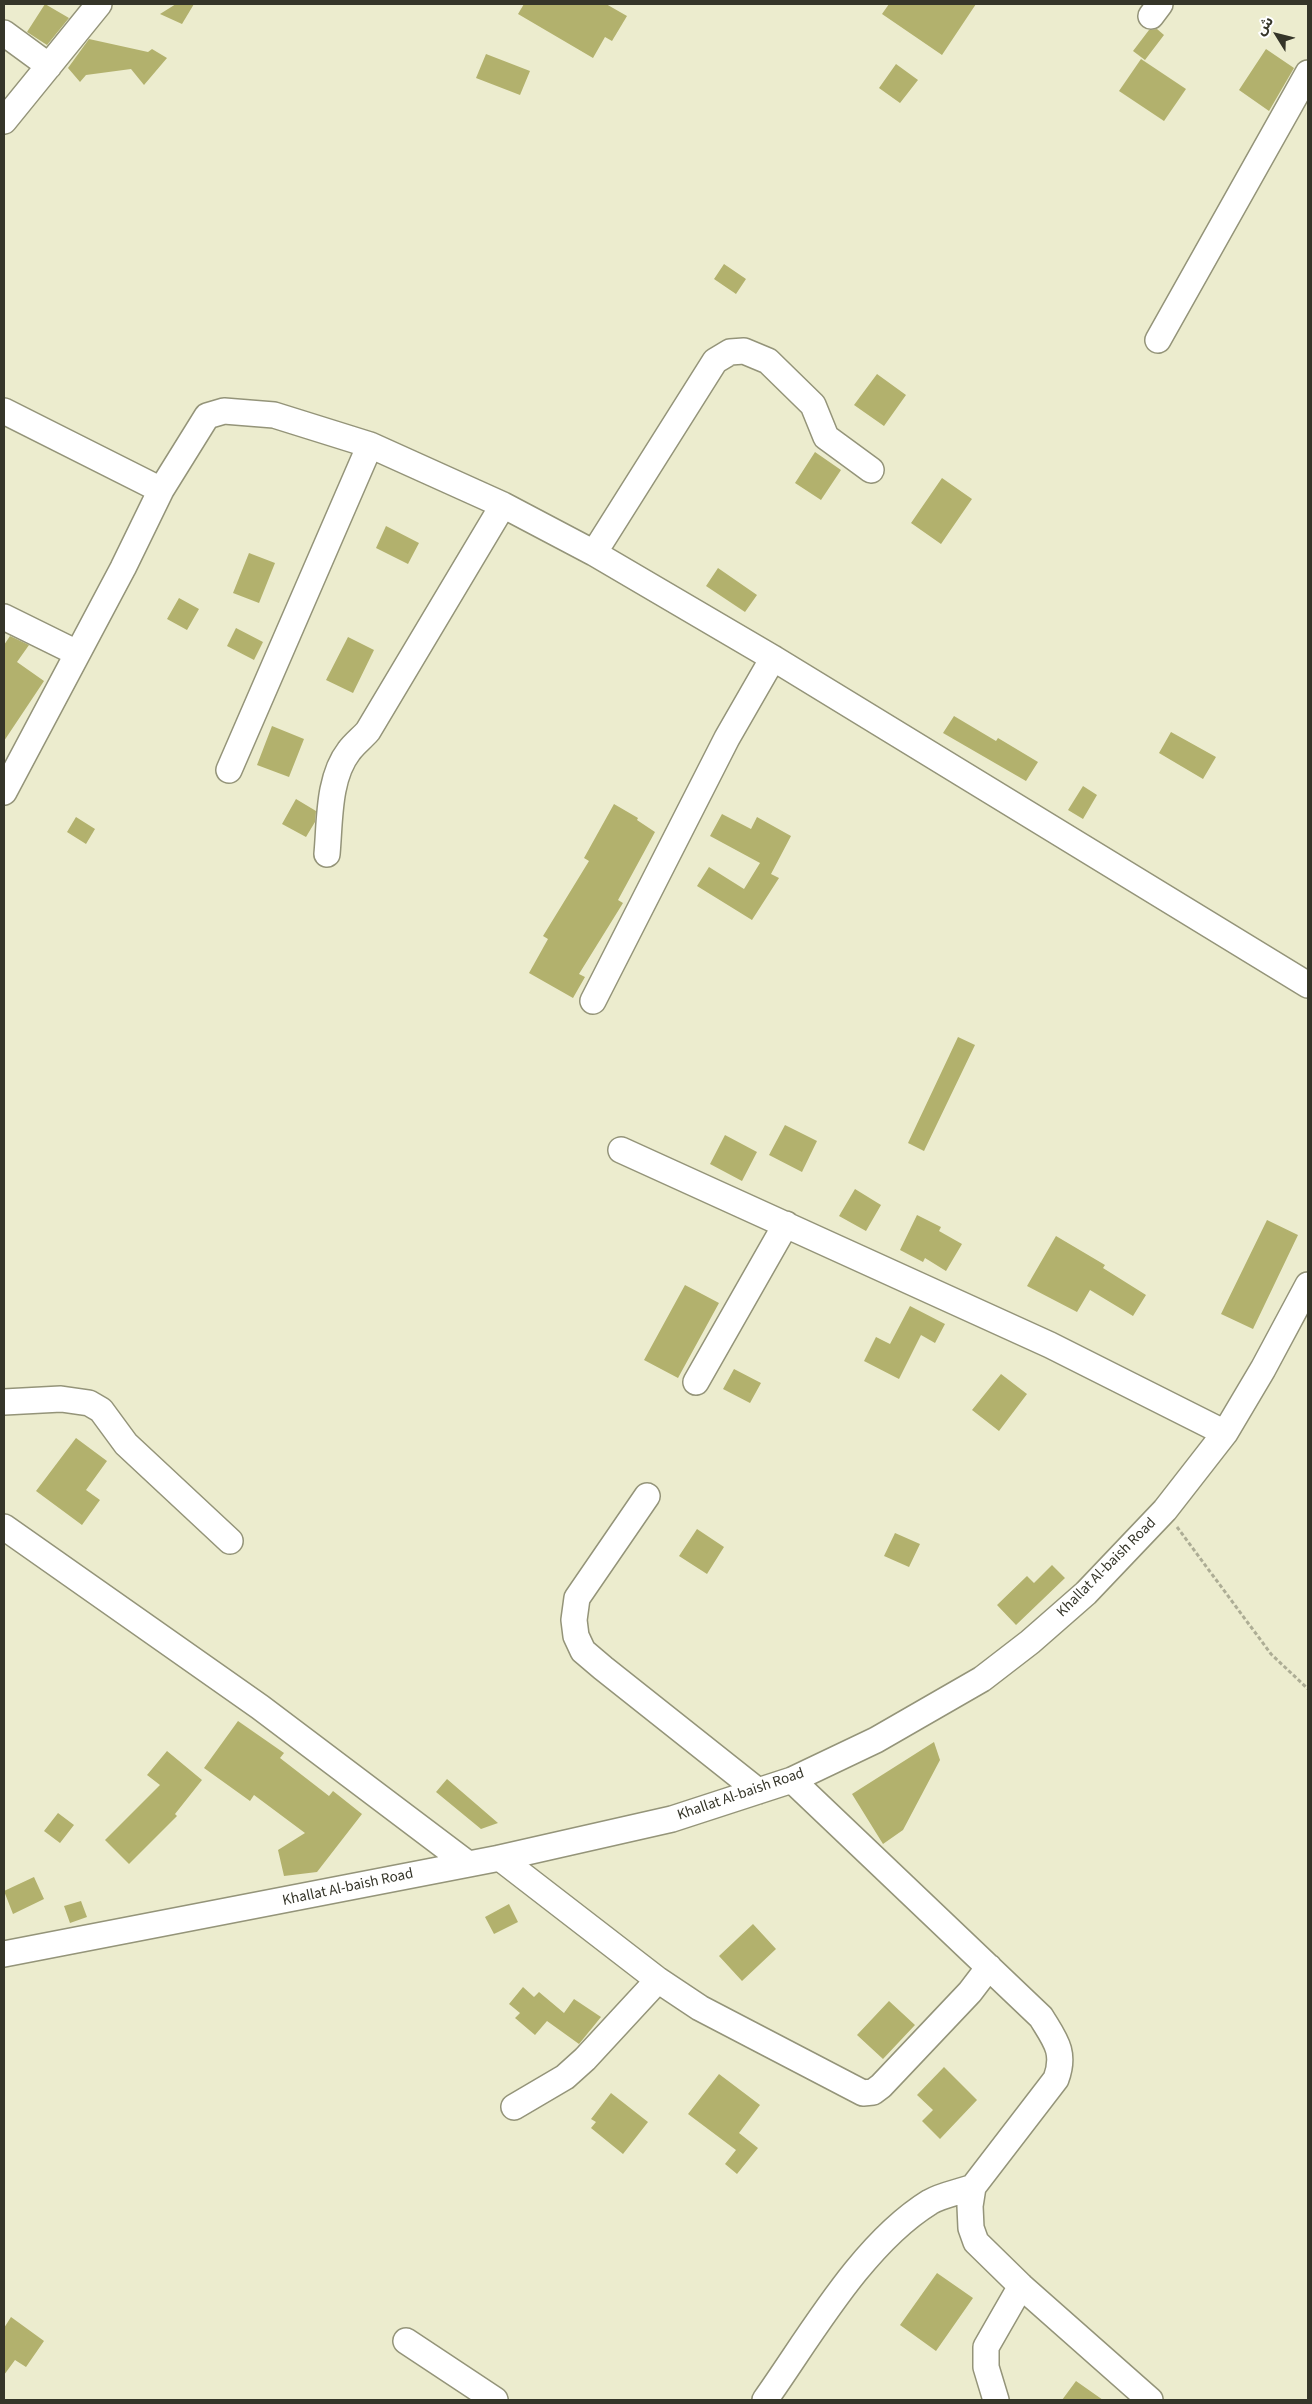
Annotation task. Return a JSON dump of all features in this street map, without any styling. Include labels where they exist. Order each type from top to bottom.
[{"type":"street","points":[[4,121],[99,4]]},
{"type":"street","points":[[4,33],[49,66]]},
{"type":"street","points":[[1158,340],[1308,73]]},
{"type":"street","points":[[594,553],[715,361],[730,352],[744,351],[768,361],[813,405],[826,437],[871,470]]},
{"type":"street","points":[[4,792],[76,653],[123,568],[161,490],[201,422],[212,413],[224,411],[274,415],[370,445],[503,505],[594,553],[773,658],[1308,986]]},
{"type":"street","points":[[4,412],[161,490]]},
{"type":"street","points":[[230,770],[370,445]]},
{"type":"street","points":[[327,854],[334,787],[339,767],[348,752],[368,731],[503,505]]},
{"type":"street","points":[[4,616],[76,653]]},
{"type":"street","points":[[592,1001],[727,738],[773,658]]},
{"type":"street","points":[[621,1150],[1050,1345],[1225,1433]]},
{"type":"street","points":[[696,1382],[786,1224]]},
{"type":"street","name":"Khallat Al-baish Road","points":[[4,1954],[500,1858],[672,1819],[792,1780],[876,1740],[982,1679],[1086,1593],[1164,1510],[1225,1433],[1308,1285]]},
{"type":"street","points":[[4,1402],[60,1399],[89,1402],[101,1410],[126,1444],[230,1541]]},
{"type":"street","points":[[647,1496],[577,1598],[574,1620],[576,1636],[584,1651],[603,1668],[758,1791]]},
{"type":"street","points":[[4,1527],[260,1707],[468,1864]]},
{"type":"street","points":[[792,1780],[899,1884],[1042,2017],[1059,2045],[1062,2065],[1056,2079],[973,2187],[970,2206],[971,2228],[976,2242],[1021,2286],[1150,2400]]},
{"type":"street","points":[[500,1858],[658,1980],[700,2008],[748,2035],[862,2093],[873,2092],[970,1992],[989,1967]]},
{"type":"street","points":[[514,2107],[564,2077],[585,2060],[658,1980]]},
{"type":"street","points":[[765,2400],[873,2249],[899,2224],[932,2201],[973,2187]]},
{"type":"street","points":[[996,2400],[986,2367],[986,2347],[1021,2286]]},
{"type":"street","points":[[406,2341],[495,2400]]},
{"type":"path","points":[[1164,1510],[1271,1654],[1308,1689]]},
{"type":"building","points":[[45,4],[69,18],[47,45],[27,32]]},
{"type":"building","points":[[176,4],[194,4],[182,24],[160,14]]},
{"type":"building","points":[[524,4],[606,4],[627,16],[612,41],[605,37],[593,58],[518,14]]},
{"type":"building","points":[[889,4],[976,4],[942,55],[882,14]]},
{"type":"building","points":[[1157,29],[1164,35],[1145,60],[1133,51],[1149,30]]},
{"type":"building","points":[[89,39],[148,52],[152,49],[167,58],[144,85],[131,69],[86,75],[80,82],[68,68]]},
{"type":"building","points":[[1266,49],[1294,68],[1269,111],[1239,90]]},
{"type":"building","points":[[486,54],[530,71],[520,95],[476,78]]},
{"type":"building","points":[[1141,59],[1186,89],[1164,121],[1119,91]]},
{"type":"building","points":[[896,64],[918,80],[900,103],[879,88]]},
{"type":"building","points":[[724,264],[746,279],[736,294],[714,279]]},
{"type":"building","points":[[877,374],[906,395],[884,426],[854,405]]},
{"type":"building","points":[[815,452],[841,470],[821,500],[795,483]]},
{"type":"building","points":[[942,478],[972,499],[941,544],[911,523]]},
{"type":"building","points":[[386,526],[419,543],[408,564],[376,548]]},
{"type":"building","points":[[249,553],[275,563],[259,603],[233,593]]},
{"type":"building","points":[[718,568],[757,595],[745,612],[706,586]]},
{"type":"building","points":[[179,598],[199,609],[187,630],[167,619]]},
{"type":"building","points":[[236,628],[263,642],[254,660],[227,646]]},
{"type":"building","points":[[10,636],[29,645],[17,662],[44,681],[4,741],[4,645]]},
{"type":"building","points":[[348,637],[374,650],[353,693],[326,680]]},
{"type":"building","points":[[954,716],[996,741],[998,738],[1038,762],[1026,781],[943,733]]},
{"type":"building","points":[[272,726],[304,739],[289,777],[257,765]]},
{"type":"building","points":[[1171,732],[1216,757],[1203,779],[1159,753]]},
{"type":"building","points":[[1083,786],[1097,795],[1083,819],[1068,810]]},
{"type":"building","points":[[296,799],[316,811],[315,822],[306,837],[282,824]]},
{"type":"building","points":[[614,804],[638,818],[637,820],[655,832],[618,900],[623,903],[579,974],[585,977],[573,998],[529,973],[548,939],[543,936],[589,861],[584,858]]},
{"type":"building","points":[[722,814],[751,829],[757,817],[791,836],[771,874],[779,878],[752,920],[697,886],[709,867],[744,889],[760,863],[710,836]]},
{"type":"building","points":[[76,817],[95,829],[86,844],[67,832]]},
{"type":"building","points":[[958,1037],[975,1045],[924,1151],[908,1143]]},
{"type":"building","points":[[785,1125],[817,1141],[802,1172],[769,1155]]},
{"type":"building","points":[[725,1135],[757,1152],[742,1181],[710,1164]]},
{"type":"building","points":[[855,1189],[881,1205],[866,1231],[839,1216]]},
{"type":"building","points":[[917,1215],[941,1227],[939,1231],[962,1244],[946,1271],[925,1258],[923,1262],[900,1250]]},
{"type":"building","points":[[1267,1220],[1298,1235],[1253,1329],[1221,1314]]},
{"type":"building","points":[[1056,1236],[1105,1265],[1103,1268],[1146,1295],[1133,1316],[1090,1290],[1077,1312],[1027,1286]]},
{"type":"building","points":[[685,1285],[719,1303],[678,1378],[644,1360]]},
{"type":"building","points":[[910,1306],[945,1324],[935,1343],[921,1335],[899,1379],[864,1361],[876,1337],[890,1344]]},
{"type":"building","points":[[734,1369],[761,1383],[750,1403],[723,1389]]},
{"type":"building","points":[[1001,1374],[1027,1394],[999,1431],[972,1410]]},
{"type":"building","points":[[76,1438],[107,1461],[86,1490],[100,1500],[82,1525],[36,1491]]},
{"type":"building","points":[[697,1529],[724,1547],[707,1574],[679,1556]]},
{"type":"building","points":[[895,1533],[920,1544],[909,1567],[884,1556]]},
{"type":"building","points":[[1052,1565],[1065,1578],[1016,1625],[997,1605],[1027,1576],[1034,1583]]},
{"type":"building","points":[[238,1721],[284,1753],[280,1758],[329,1796],[333,1791],[362,1814],[317,1872],[284,1876],[278,1850],[305,1833],[254,1795],[250,1801],[204,1768]]},
{"type":"building","points":[[934,1742],[940,1760],[903,1830],[883,1844],[852,1794]]},
{"type":"building","points":[[167,1751],[202,1780],[175,1814],[177,1816],[129,1864],[105,1840],[160,1785],[147,1775]]},
{"type":"building","points":[[447,1779],[498,1823],[481,1829],[436,1792]]},
{"type":"building","points":[[58,1813],[74,1825],[60,1843],[44,1831]]},
{"type":"building","points":[[34,1877],[44,1899],[13,1914],[4,1891]]},
{"type":"building","points":[[81,1901],[87,1917],[70,1923],[64,1906]]},
{"type":"building","points":[[509,1904],[518,1922],[494,1934],[485,1917]]},
{"type":"building","points":[[753,1924],[776,1949],[742,1981],[719,1956]]},
{"type":"building","points":[[523,1987],[534,1997],[539,1992],[564,2013],[574,1999],[601,2017],[579,2044],[547,2021],[535,2035],[515,2018],[520,2013],[509,2004]]},
{"type":"building","points":[[889,2001],[915,2025],[883,2059],[857,2035]]},
{"type":"building","points":[[944,2067],[977,2100],[940,2139],[922,2121],[933,2110],[917,2095]]},
{"type":"building","points":[[719,2074],[760,2105],[739,2133],[758,2148],[737,2174],[725,2164],[736,2150],[688,2114]]},
{"type":"building","points":[[611,2093],[648,2122],[623,2154],[591,2128],[596,2122],[591,2119]]},
{"type":"building","points":[[937,2273],[973,2298],[936,2351],[900,2325]]},
{"type":"building","points":[[11,2317],[44,2341],[26,2367],[15,2360],[4,2375],[4,2328]]},
{"type":"building","points":[[1076,2381],[1103,2400],[1062,2400]]}]
